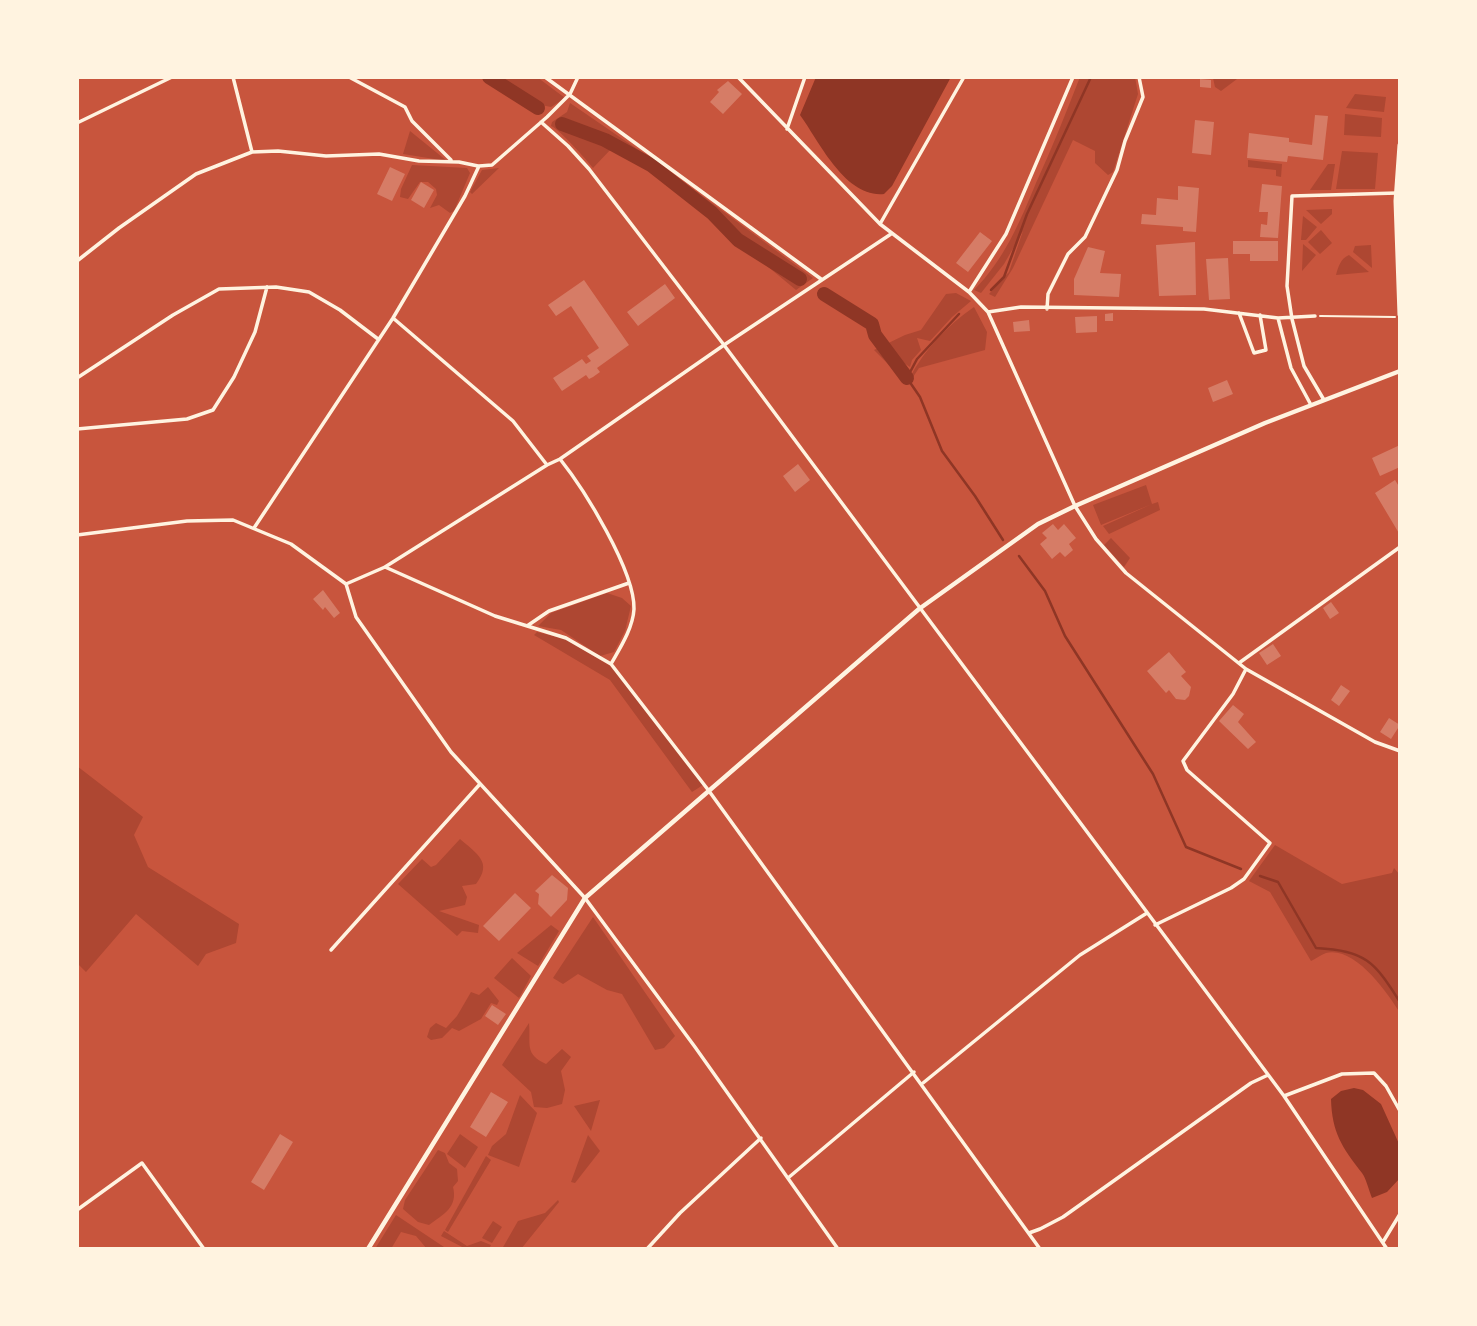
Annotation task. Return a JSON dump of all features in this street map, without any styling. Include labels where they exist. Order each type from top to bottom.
[{"type":"main road","points":[[1400,145],[1397,193],[1400,316]]},
{"type":"street","points":[[77,123],[173,77]]},
{"type":"street","points":[[233,77],[252,152]]},
{"type":"street","points":[[349,77],[405,107],[412,121],[453,162]]},
{"type":"street","points":[[545,77],[821,279]]},
{"type":"street","points":[[77,261],[197,174],[252,152],[278,151],[326,156],[379,154],[419,162],[492,165],[569,94],[578,77]]},
{"type":"street","points":[[738,77],[880,224],[969,292],[988,312],[1075,506],[1096,539],[1126,573],[1247,669],[1375,742],[1400,751]]},
{"type":"street","points":[[787,129],[805,77]]},
{"type":"street","points":[[880,224],[964,77]]},
{"type":"street","points":[[969,292],[1006,234],[1073,77]]},
{"type":"street","points":[[1047,309],[1048,294],[1068,254],[1085,237],[1116,170],[1143,97],[1139,77]]},
{"type":"street","points":[[541,122],[589,169],[724,345],[1284,1096],[1387,1249]]},
{"type":"street","points":[[254,528],[393,318],[465,196],[479,166]]},
{"type":"street","points":[[1324,400],[1304,366],[1292,318],[1287,286],[1292,196],[1397,193]]},
{"type":"street","points":[[346,584],[385,567],[560,459],[821,279],[891,234]]},
{"type":"street","points":[[77,378],[173,315],[219,289],[267,287],[309,292],[340,310],[378,339]]},
{"type":"street","points":[[77,429],[187,419],[213,410],[234,377],[255,332],[267,287]]},
{"type":"street","points":[[988,312],[1021,307],[1204,309],[1278,318],[1315,316]]},
{"type":"street","points":[[1239,313],[1254,354],[1266,349],[1260,316]]},
{"type":"street","points":[[393,318],[513,421],[547,465]]},
{"type":"street","points":[[1278,318],[1291,368],[1311,405]]},
{"type":"street","points":[[368,1249],[585,898],[919,609],[1038,524],[1311,405],[1400,371]]},
{"type":"street","points":[[560,459],[603,524],[629,583],[634,610],[627,632],[611,664]]},
{"type":"street","points":[[77,535],[187,521],[233,520],[290,544],[346,584],[356,617],[451,752],[585,898],[761,1138],[838,1249]]},
{"type":"street","points":[[1239,663],[1400,547]]},
{"type":"street","points":[[385,567],[495,616],[566,638],[611,664],[709,791],[1040,1249]]},
{"type":"street","points":[[527,626],[549,611],[629,583]]},
{"type":"street","points":[[1156,925],[1237,884],[1244,879],[1270,844],[1187,769],[1183,761],[1233,694],[1247,669]]},
{"type":"street","points":[[331,950],[480,784]]},
{"type":"street","points":[[923,1084],[1080,955],[1147,913]]},
{"type":"street","points":[[788,1178],[914,1072]]},
{"type":"street","points":[[1284,1096],[1342,1074],[1374,1073],[1387,1086],[1400,1111]]},
{"type":"street","points":[[1029,1233],[1063,1217],[1251,1083],[1268,1075]]},
{"type":"street","points":[[647,1249],[680,1213],[761,1138]]},
{"type":"street","points":[[77,1210],[142,1163],[204,1249]]},
{"type":"street","points":[[1382,1242],[1400,1214]]},
{"type":"path","points":[[1315,316],[1400,316]]},
{"type":"shaded area","points":[[492,77],[537,77],[565,98],[551,107],[536,104]]},
{"type":"shaded area","points":[[816,77],[951,77],[892,186],[884,194],[870,193],[845,178],[800,115]]},
{"type":"shaded area","points":[[1080,77],[1135,77],[1138,94],[1113,172],[1108,175],[1095,163],[1095,151],[1073,140],[1013,268],[995,297],[989,294],[1009,272],[1023,231],[1004,264],[981,293],[974,290],[1003,253],[1017,226]]},
{"type":"shaded area","points":[[1207,77],[1237,79],[1221,91],[1215,87],[1213,78]]},
{"type":"shaded area","points":[[1355,94],[1386,97],[1384,112],[1346,108]]},
{"type":"shaded area","points":[[570,103],[662,166],[813,278],[796,290],[707,216],[678,186],[674,188],[617,148],[612,148],[593,168],[566,138],[551,126],[552,122],[567,112]]},
{"type":"shaded area","points":[[1345,114],[1382,118],[1381,137],[1344,135]]},
{"type":"shaded area","points":[[410,131],[447,161],[403,154]]},
{"type":"shaded area","points":[[1342,151],[1378,153],[1375,189],[1336,189]]},
{"type":"shaded area","points":[[1248,160],[1282,164],[1281,177],[1276,176],[1276,170],[1248,167]]},
{"type":"shaded area","points":[[1328,164],[1335,164],[1331,190],[1310,190]]},
{"type":"shaded area","points":[[412,165],[467,168],[470,173],[454,211],[450,213],[439,205],[430,208],[437,195],[436,189],[428,182],[420,182],[408,199],[400,197]]},
{"type":"shaded area","points":[[499,168],[472,194],[470,192],[482,170]]},
{"type":"shaded area","points":[[1332,209],[1332,214],[1321,224],[1306,210]]},
{"type":"shaded area","points":[[1303,216],[1317,227],[1306,240],[1301,240]]},
{"type":"shaded area","points":[[1321,230],[1332,243],[1320,254],[1308,242]]},
{"type":"shaded area","points":[[1303,244],[1316,255],[1302,271]]},
{"type":"shaded area","points":[[1371,245],[1372,268],[1353,252],[1355,246]]},
{"type":"shaded area","points":[[1349,255],[1369,272],[1336,275],[1342,261]]},
{"type":"shaded area","points":[[956,293],[971,301],[930,341],[917,338],[921,350],[912,360],[910,367],[896,358],[895,362],[904,375],[902,378],[874,350],[921,330],[946,294]]},
{"type":"shaded area","points":[[974,307],[987,332],[985,350],[919,368],[913,377],[910,377],[938,338]]},
{"type":"shaded area","points":[[1146,485],[1152,504],[1101,525],[1093,505]]},
{"type":"shaded area","points":[[1158,502],[1160,510],[1109,534],[1103,526]]},
{"type":"shaded area","points":[[1111,538],[1130,558],[1124,567],[1104,545]]},
{"type":"shaded area","points":[[607,593],[622,598],[631,606],[625,631],[614,652],[600,656],[561,630],[538,626],[551,613]]},
{"type":"shaded area","points":[[537,632],[566,639],[612,667],[703,785],[692,792],[610,680],[534,635]]},
{"type":"shaded area","points":[[77,766],[143,817],[134,835],[148,867],[239,924],[236,943],[206,954],[198,966],[136,914],[86,972],[77,963]]},
{"type":"shaded area","points":[[460,839],[481,859],[483,870],[476,884],[462,886],[467,897],[465,905],[439,911],[479,925],[478,933],[462,931],[457,936],[398,884],[422,859],[431,867],[436,865]]},
{"type":"shaded area","points":[[1275,845],[1342,884],[1392,873],[1394,868],[1400,875],[1400,1013],[1369,973],[1348,956],[1326,953],[1311,961],[1270,892],[1249,881]]},
{"type":"shaded area","points":[[593,917],[675,1036],[664,1048],[655,1050],[622,994],[607,990],[578,974],[563,984],[553,978]]},
{"type":"shaded area","points":[[551,925],[559,931],[538,966],[517,953]]},
{"type":"shaded area","points":[[512,958],[531,976],[519,998],[494,978]]},
{"type":"shaded area","points":[[488,987],[499,1001],[497,1005],[491,1003],[481,1019],[459,1031],[452,1028],[442,1038],[431,1040],[427,1037],[430,1028],[436,1023],[446,1028],[457,1016],[471,992],[479,995]]},
{"type":"shaded area","points":[[529,1023],[530,1048],[534,1056],[546,1064],[562,1049],[571,1057],[561,1071],[565,1090],[562,1104],[547,1108],[534,1107],[531,1092],[502,1065]]},
{"type":"shaded area","points":[[1354,1088],[1363,1090],[1381,1104],[1400,1146],[1400,1178],[1387,1192],[1372,1198],[1363,1175],[1339,1139],[1333,1121],[1331,1099],[1341,1091]]},
{"type":"shaded area","points":[[520,1095],[537,1113],[519,1167],[488,1155],[492,1146],[506,1134]]},
{"type":"shaded area","points":[[600,1100],[591,1131],[574,1106]]},
{"type":"shaded area","points":[[460,1134],[478,1147],[465,1168],[447,1154]]},
{"type":"shaded area","points":[[588,1135],[600,1151],[575,1183],[571,1182]]},
{"type":"shaded area","points":[[438,1150],[445,1153],[449,1163],[457,1169],[458,1181],[453,1187],[452,1205],[429,1225],[418,1222],[403,1209],[405,1200]]},
{"type":"shaded area","points":[[486,1156],[491,1160],[448,1232],[445,1230]]},
{"type":"shaded area","points":[[558,1200],[521,1249],[502,1249],[518,1221],[545,1213]]},
{"type":"shaded area","points":[[396,1215],[447,1249],[427,1249],[416,1236],[401,1232],[391,1249],[375,1249]]},
{"type":"shaded area","points":[[493,1221],[502,1227],[492,1243],[482,1238]]},
{"type":"shaded area","points":[[444,1231],[467,1246],[481,1241],[491,1245],[489,1249],[466,1249],[441,1236]]},
{"type":"building","points":[[1200,79],[1211,80],[1211,88],[1200,87]]},
{"type":"building","points":[[728,81],[742,94],[723,114],[710,102],[719,92],[717,90]]},
{"type":"building","points":[[1315,115],[1328,116],[1323,160],[1288,156],[1287,162],[1247,158],[1249,133],[1289,138],[1289,142],[1312,145]]},
{"type":"building","points":[[1195,120],[1214,122],[1211,155],[1192,153]]},
{"type":"building","points":[[390,167],[405,174],[392,201],[377,194]]},
{"type":"building","points":[[421,182],[434,190],[424,208],[411,200]]},
{"type":"building","points":[[1262,184],[1282,186],[1278,238],[1260,237],[1261,224],[1267,225],[1268,212],[1259,212]]},
{"type":"building","points":[[1178,186],[1199,188],[1196,232],[1183,231],[1183,227],[1141,224],[1142,214],[1156,215],[1157,198],[1178,200]]},
{"type":"building","points":[[980,232],[992,241],[968,272],[956,263]]},
{"type":"building","points":[[1233,241],[1278,241],[1278,261],[1250,261],[1250,254],[1233,254]]},
{"type":"building","points":[[1195,242],[1196,295],[1159,296],[1156,245]]},
{"type":"building","points":[[1088,247],[1105,251],[1100,273],[1121,274],[1119,297],[1074,295],[1074,279]]},
{"type":"building","points":[[1228,258],[1230,299],[1209,300],[1206,259]]},
{"type":"building","points":[[584,280],[629,345],[597,368],[600,372],[593,377],[589,379],[586,375],[562,391],[553,378],[582,359],[586,364],[591,361],[587,356],[599,348],[571,306],[556,316],[548,305]]},
{"type":"building","points":[[665,284],[675,298],[638,326],[627,312]]},
{"type":"building","points":[[1113,313],[1113,321],[1105,321],[1105,314]]},
{"type":"building","points":[[1097,316],[1097,332],[1076,333],[1075,317]]},
{"type":"building","points":[[1029,320],[1030,331],[1014,332],[1013,322]]},
{"type":"building","points":[[1227,380],[1233,394],[1213,402],[1208,388]]},
{"type":"building","points":[[1400,445],[1400,467],[1380,476],[1372,458]]},
{"type":"building","points":[[798,464],[810,480],[795,492],[783,476]]},
{"type":"building","points":[[1395,480],[1400,488],[1400,535],[1375,493]]},
{"type":"building","points":[[1053,524],[1058,530],[1064,524],[1076,538],[1069,544],[1073,550],[1065,557],[1060,552],[1052,559],[1040,544],[1047,538],[1042,533]]},
{"type":"building","points":[[323,590],[340,613],[334,618],[325,607],[323,610],[313,599]]},
{"type":"building","points":[[1331,602],[1339,613],[1330,619],[1323,608]]},
{"type":"building","points":[[1273,644],[1281,656],[1267,665],[1259,653]]},
{"type":"building","points":[[1169,652],[1186,672],[1181,676],[1191,687],[1185,700],[1176,699],[1169,690],[1166,693],[1147,671]]},
{"type":"building","points":[[1341,685],[1350,691],[1339,706],[1331,700]]},
{"type":"building","points":[[1233,705],[1244,714],[1238,722],[1256,742],[1248,749],[1219,721]]},
{"type":"building","points":[[1389,718],[1400,725],[1391,739],[1380,732]]},
{"type":"building","points":[[552,875],[568,888],[567,900],[551,917],[538,904],[539,894],[535,891]]},
{"type":"building","points":[[515,893],[531,908],[499,941],[483,926]]},
{"type":"building","points":[[492,1005],[506,1014],[498,1025],[485,1016]]},
{"type":"building","points":[[491,1092],[508,1102],[486,1137],[470,1127]]},
{"type":"building","points":[[280,1134],[293,1142],[264,1190],[251,1182]]},
{"type":"waterway","points":[[489,77],[538,108]]},
{"type":"waterway","points":[[991,290],[1004,277],[1027,214],[1091,77]]},
{"type":"waterway","points":[[562,124],[605,140],[651,165],[712,213],[738,240],[800,279]]},
{"type":"waterway","points":[[824,294],[872,324],[875,335],[907,378]]},
{"type":"waterway","points":[[959,314],[917,359],[907,378],[920,397],[942,451],[1003,540]]},
{"type":"waterway","points":[[1019,556],[1045,591],[1065,636],[1153,774],[1186,847],[1241,869]]},
{"type":"waterway","points":[[1260,876],[1278,882],[1316,948],[1347,952],[1367,961],[1383,977],[1400,1002]]}]
